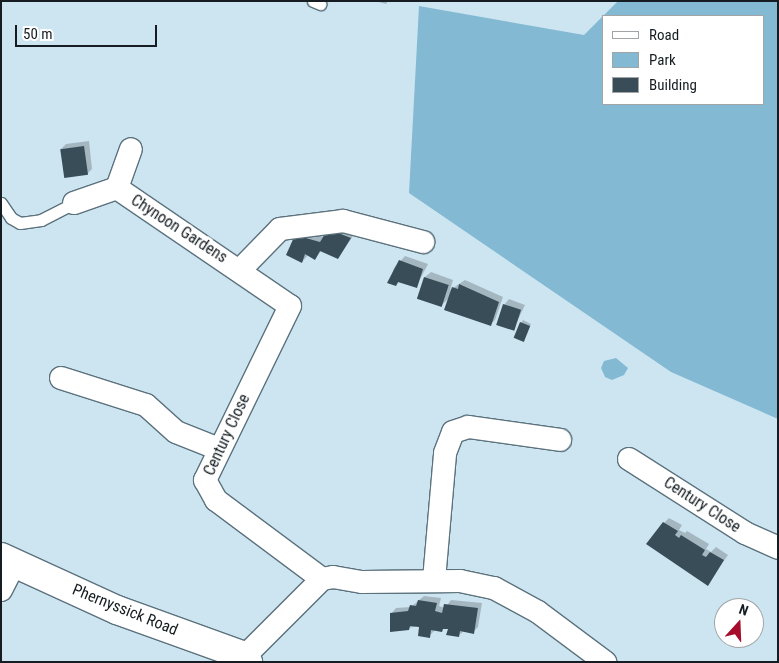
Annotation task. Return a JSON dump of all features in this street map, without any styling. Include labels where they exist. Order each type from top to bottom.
[{"type":"street","name":"Chynoon Gardens","points":[[117,188],[131,148]]},
{"type":"street","name":"Chynoon Gardens","points":[[74,204],[117,188]]},
{"type":"street","name":"Chynoon Gardens","points":[[117,188],[240,270]]},
{"type":"street","points":[[240,270],[280,229],[343,221],[423,242]]},
{"type":"street","name":"Century Close","points":[[240,270],[290,306],[218,449],[205,480],[216,500],[322,579]]},
{"type":"street","points":[[61,378],[146,405],[176,432],[218,449]]},
{"type":"street","points":[[434,580],[445,453],[453,432],[468,427],[560,440]]},
{"type":"street","name":"Century Close","points":[[629,459],[745,533],[778,548]]},
{"type":"street","points":[[1,590],[8,560]]},
{"type":"street","name":"Phernyssick Road","points":[[8,560],[117,610],[246,659]]},
{"type":"street","points":[[246,659],[322,579],[332,577],[362,582],[460,581],[494,588],[538,612],[605,662]]},
{"type":"lane","points":[[1,203],[11,218],[20,223],[41,220],[74,204]]},
{"type":"green space","points":[[618,1],[778,1],[778,419],[671,372],[409,193],[419,6],[584,35],[602,17],[602,105],[764,105],[764,15],[604,15]]},
{"type":"green space","points":[[616,358],[628,368],[624,375],[612,380],[605,377],[601,368],[604,361]]},
{"type":"building","points":[[84,146],[88,175],[64,178],[60,149]]},
{"type":"building","points":[[328,229],[351,238],[338,259],[320,251],[315,260],[305,254],[302,263],[286,255],[295,235],[320,242]]},
{"type":"building","points":[[399,260],[423,269],[417,288],[398,282],[396,286],[387,283]]},
{"type":"building","points":[[424,277],[449,285],[442,307],[417,299]]},
{"type":"building","points":[[459,284],[499,302],[491,326],[444,310],[452,287],[458,289]]},
{"type":"building","points":[[503,304],[521,310],[514,331],[496,325]]},
{"type":"building","points":[[520,322],[530,326],[524,342],[514,338]]},
{"type":"building","points":[[663,522],[678,531],[675,535],[679,538],[681,535],[705,550],[702,555],[706,557],[710,552],[724,560],[708,586],[646,544]]},
{"type":"building","points":[[418,600],[437,603],[435,611],[442,613],[444,604],[478,608],[474,634],[460,631],[459,637],[446,635],[448,629],[443,629],[442,632],[431,630],[430,638],[418,636],[419,627],[410,626],[409,630],[390,632],[390,613],[408,611],[410,605],[416,606]]}]
